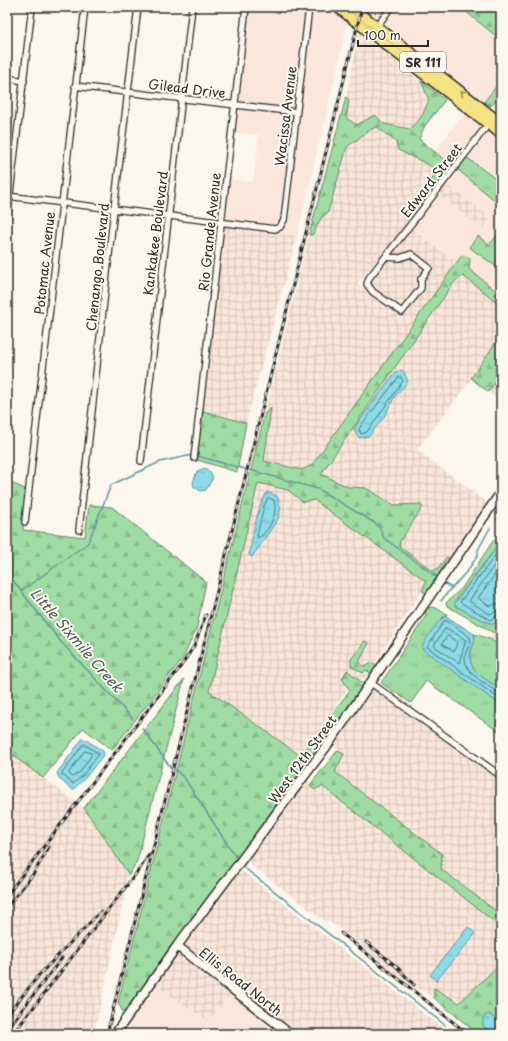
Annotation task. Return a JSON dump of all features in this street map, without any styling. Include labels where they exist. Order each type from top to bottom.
[{"type":"main road","name":"SR 111","points":[[337,7],[374,30],[494,121],[501,134]]},
{"type":"main road","name":"SR 111","points":[[352,7],[374,30]]},
{"type":"street","points":[[7,219],[8,197],[24,81],[32,7]]},
{"type":"street","name":"Potomac Avenue","points":[[25,522],[84,7]]},
{"type":"street","name":"Chenango Boulevard","points":[[79,530],[114,209],[138,7]]},
{"type":"street","name":"Kankakee Boulevard","points":[[141,461],[192,7]]},
{"type":"street","name":"Rio Grande Avenue","points":[[194,458],[246,7]]},
{"type":"street","name":"Wacissa Avenue","points":[[221,223],[275,229],[280,228],[284,220],[309,7]]},
{"type":"street","points":[[374,30],[391,7]]},
{"type":"street","points":[[7,78],[24,81]]},
{"type":"street","name":"Gilead Drive","points":[[75,86],[296,112]]},
{"type":"street","name":"Edward Street","points":[[386,257],[400,258],[411,254],[430,268],[421,279],[421,288],[402,312],[373,292],[367,284],[369,278],[494,121]]},
{"type":"street","points":[[8,197],[221,223]]},
{"type":"street","name":"West 12th Street","points":[[115,1034],[177,946],[332,739],[501,492]]},
{"type":"street","points":[[371,684],[501,776]]},
{"type":"street","name":"Ellis Road North","points":[[177,946],[290,1034]]},
{"type":"shaded area","points":[[248,7],[329,7],[348,21],[297,236],[224,227],[229,179],[253,182],[259,135],[234,132]]},
{"type":"shaded area","points":[[364,7],[387,7],[376,22],[363,12]]},
{"type":"shaded area","points":[[387,7],[460,7],[501,40],[501,80],[482,103],[376,22]]},
{"type":"shaded area","points":[[359,33],[421,81],[429,100],[422,116],[410,129],[384,124],[357,126],[346,118],[349,100],[346,97]]},
{"type":"shaded area","points":[[465,113],[481,126],[478,134],[452,166],[434,152]]},
{"type":"shaded area","points":[[377,127],[396,142],[398,150],[431,165],[435,172],[430,185],[434,190],[399,235],[357,284],[366,289],[411,228],[457,263],[312,465],[302,470],[264,461],[271,409],[265,413],[309,235],[313,234],[321,218],[328,212],[347,147],[371,129]]},
{"type":"shaded area","points":[[485,132],[490,132],[501,140],[501,183],[466,157]]},
{"type":"shaded area","points":[[457,169],[498,202],[501,199],[501,231],[489,245],[469,247],[501,270],[501,295],[469,269],[462,255],[457,263],[411,228],[438,194],[483,229],[491,218],[446,183]]},
{"type":"shaded area","points":[[446,183],[491,218],[483,229],[438,194]]},
{"type":"shaded area","points":[[224,227],[297,236],[246,423],[203,411]]},
{"type":"shaded area","points":[[463,276],[501,305],[501,335],[467,385],[417,450],[489,504],[452,560],[447,557],[438,569],[433,571],[400,547],[400,541],[423,508],[420,504],[394,505],[366,488],[348,487],[321,474],[455,281]],"holes":[[[408,382],[395,396],[355,427],[373,405]]]},
{"type":"shaded area","points":[[501,367],[501,395],[495,397],[488,392],[499,378],[497,372]]},
{"type":"shaded area","points":[[258,482],[288,490],[303,502],[314,500],[426,581],[422,591],[365,678],[354,680],[301,756],[209,691]]},
{"type":"shaded area","points":[[501,624],[501,647],[490,639]]},
{"type":"shaded area","points":[[371,690],[375,691],[501,781],[501,915],[441,869],[442,854],[335,772],[344,754],[331,744]]},
{"type":"shaded area","points":[[7,751],[84,808],[129,875],[94,1034],[7,1034]]},
{"type":"shaded area","points":[[306,779],[314,790],[322,786],[501,927],[498,951],[501,956],[501,963],[459,1003],[435,989],[434,998],[401,978],[335,925],[322,919],[245,860]]},
{"type":"shaded area","points":[[238,868],[449,1034],[294,1034],[188,951],[185,942],[189,934]]},
{"type":"shaded area","points":[[178,954],[184,956],[232,992],[208,1021],[153,984],[174,955]]},
{"type":"shaded area","points":[[153,984],[232,992],[285,1034],[134,1034],[125,1026]]},
{"type":"green space","points":[[460,7],[501,7],[501,40]]},
{"type":"green space","points":[[501,80],[501,96],[491,106],[484,102]]},
{"type":"green space","points":[[421,81],[445,100],[424,127],[419,139],[452,166],[434,190],[430,185],[435,172],[431,166],[398,150],[396,142],[377,127],[371,129],[347,147],[328,212],[321,218],[313,234],[309,235],[346,97],[349,100],[346,118],[357,125],[375,115],[384,124],[410,129],[422,116],[429,100]]},
{"type":"green space","points":[[466,157],[501,183],[501,199],[498,203],[457,169]]},
{"type":"green space","points":[[501,231],[501,270],[469,247],[478,236],[489,245]]},
{"type":"green space","points":[[462,255],[470,258],[469,269],[501,295],[501,305],[463,276],[455,281],[321,474],[348,487],[366,488],[394,505],[420,504],[423,507],[400,541],[400,547],[433,571],[438,568],[447,557],[451,560],[427,594],[422,591],[426,581],[314,500],[303,502],[288,490],[258,483],[209,691],[301,756],[350,690],[342,679],[347,670],[364,684],[126,1011],[123,1012],[118,1003],[265,413],[271,408],[264,461],[302,470],[312,465]]},
{"type":"green space","points":[[501,335],[501,367],[497,372],[499,378],[488,392],[471,378]]},
{"type":"green space","points":[[203,411],[246,423],[237,472],[197,460]]},
{"type":"green space","points":[[7,481],[25,489],[23,530],[85,537],[89,505],[112,507],[206,582],[197,627],[183,658],[112,750],[83,728],[43,778],[7,751]]},
{"type":"green space","points":[[501,534],[501,542],[457,598],[455,606],[494,624],[501,616],[501,624],[494,633],[447,606],[446,603],[462,588],[493,541]]},
{"type":"green space","points":[[434,607],[447,614],[442,618],[422,648],[501,705],[501,733],[426,681],[411,703],[381,683],[426,616],[425,610],[427,608]]},
{"type":"green space","points":[[474,634],[490,639],[501,647],[501,689],[478,674],[471,664],[470,658],[475,637]]},
{"type":"green space","points":[[365,641],[369,643],[359,662],[364,666],[373,663],[380,666],[372,674],[366,670],[363,673],[351,666],[351,659]]},
{"type":"green space","points":[[184,679],[137,861],[129,875],[84,808]]},
{"type":"green space","points":[[338,750],[344,754],[335,772],[442,854],[441,869],[501,915],[501,927],[322,786],[314,790],[310,785]]},
{"type":"green space","points":[[501,927],[501,956],[498,951]]},
{"type":"green space","points":[[501,963],[501,1006],[499,1009],[501,1024],[489,1014],[483,1026],[495,1034],[478,1034],[434,998],[434,988],[459,1003]]},
{"type":"water","points":[[401,370],[404,372],[408,382],[395,396],[384,417],[369,436],[359,438],[354,431],[355,427],[393,375]]},
{"type":"water","points":[[205,468],[210,472],[213,478],[206,490],[201,491],[194,487],[193,483],[197,471]]},
{"type":"water","points":[[267,492],[277,496],[281,508],[278,519],[252,557],[249,555],[255,522]]},
{"type":"water","points":[[501,542],[501,616],[494,624],[472,615],[454,604]]},
{"type":"water","points":[[446,616],[474,634],[475,637],[470,658],[471,664],[479,674],[501,689],[501,705],[422,649],[425,641],[439,621]]},
{"type":"water","points":[[83,738],[103,751],[104,754],[86,777],[73,790],[61,781],[57,773]]},
{"type":"water","points":[[468,927],[475,933],[473,937],[436,981],[430,975]]},
{"type":"water","points":[[489,1014],[501,1024],[501,1034],[495,1034],[483,1026],[483,1017]]},
{"type":"waterway","points":[[21,591],[88,543],[111,485],[160,462],[192,455]]},
{"type":"waterway","points":[[197,456],[245,469]]},
{"type":"waterway","points":[[250,470],[318,489],[378,525],[384,538],[438,578]]},
{"type":"waterway","points":[[497,519],[501,517]]},
{"type":"waterway","points":[[445,584],[452,588],[468,570],[478,555],[478,550],[490,528]]},
{"type":"waterway","name":"Little Sixmile Creek","points":[[7,573],[61,642],[133,719]]},
{"type":"waterway","points":[[441,601],[451,588]]},
{"type":"waterway","points":[[142,728],[171,768]]},
{"type":"waterway","points":[[175,769],[185,779],[237,859]]},
{"type":"waterway","points":[[242,866],[445,1025]]},
{"type":"railway","points":[[107,1034],[362,7]]},
{"type":"railway","points":[[7,895],[181,666],[194,646],[206,615]]},
{"type":"railway","points":[[7,907],[34,873],[49,847]]},
{"type":"railway","points":[[13,1034],[141,867],[149,854]]},
{"type":"railway","points":[[7,1015],[39,975],[101,911]]},
{"type":"railway","points":[[341,933],[468,1034]]},
{"type":"railway","points":[[366,942],[397,967],[414,985]]},
{"type":"railway","points":[[7,1029],[62,958]]}]
